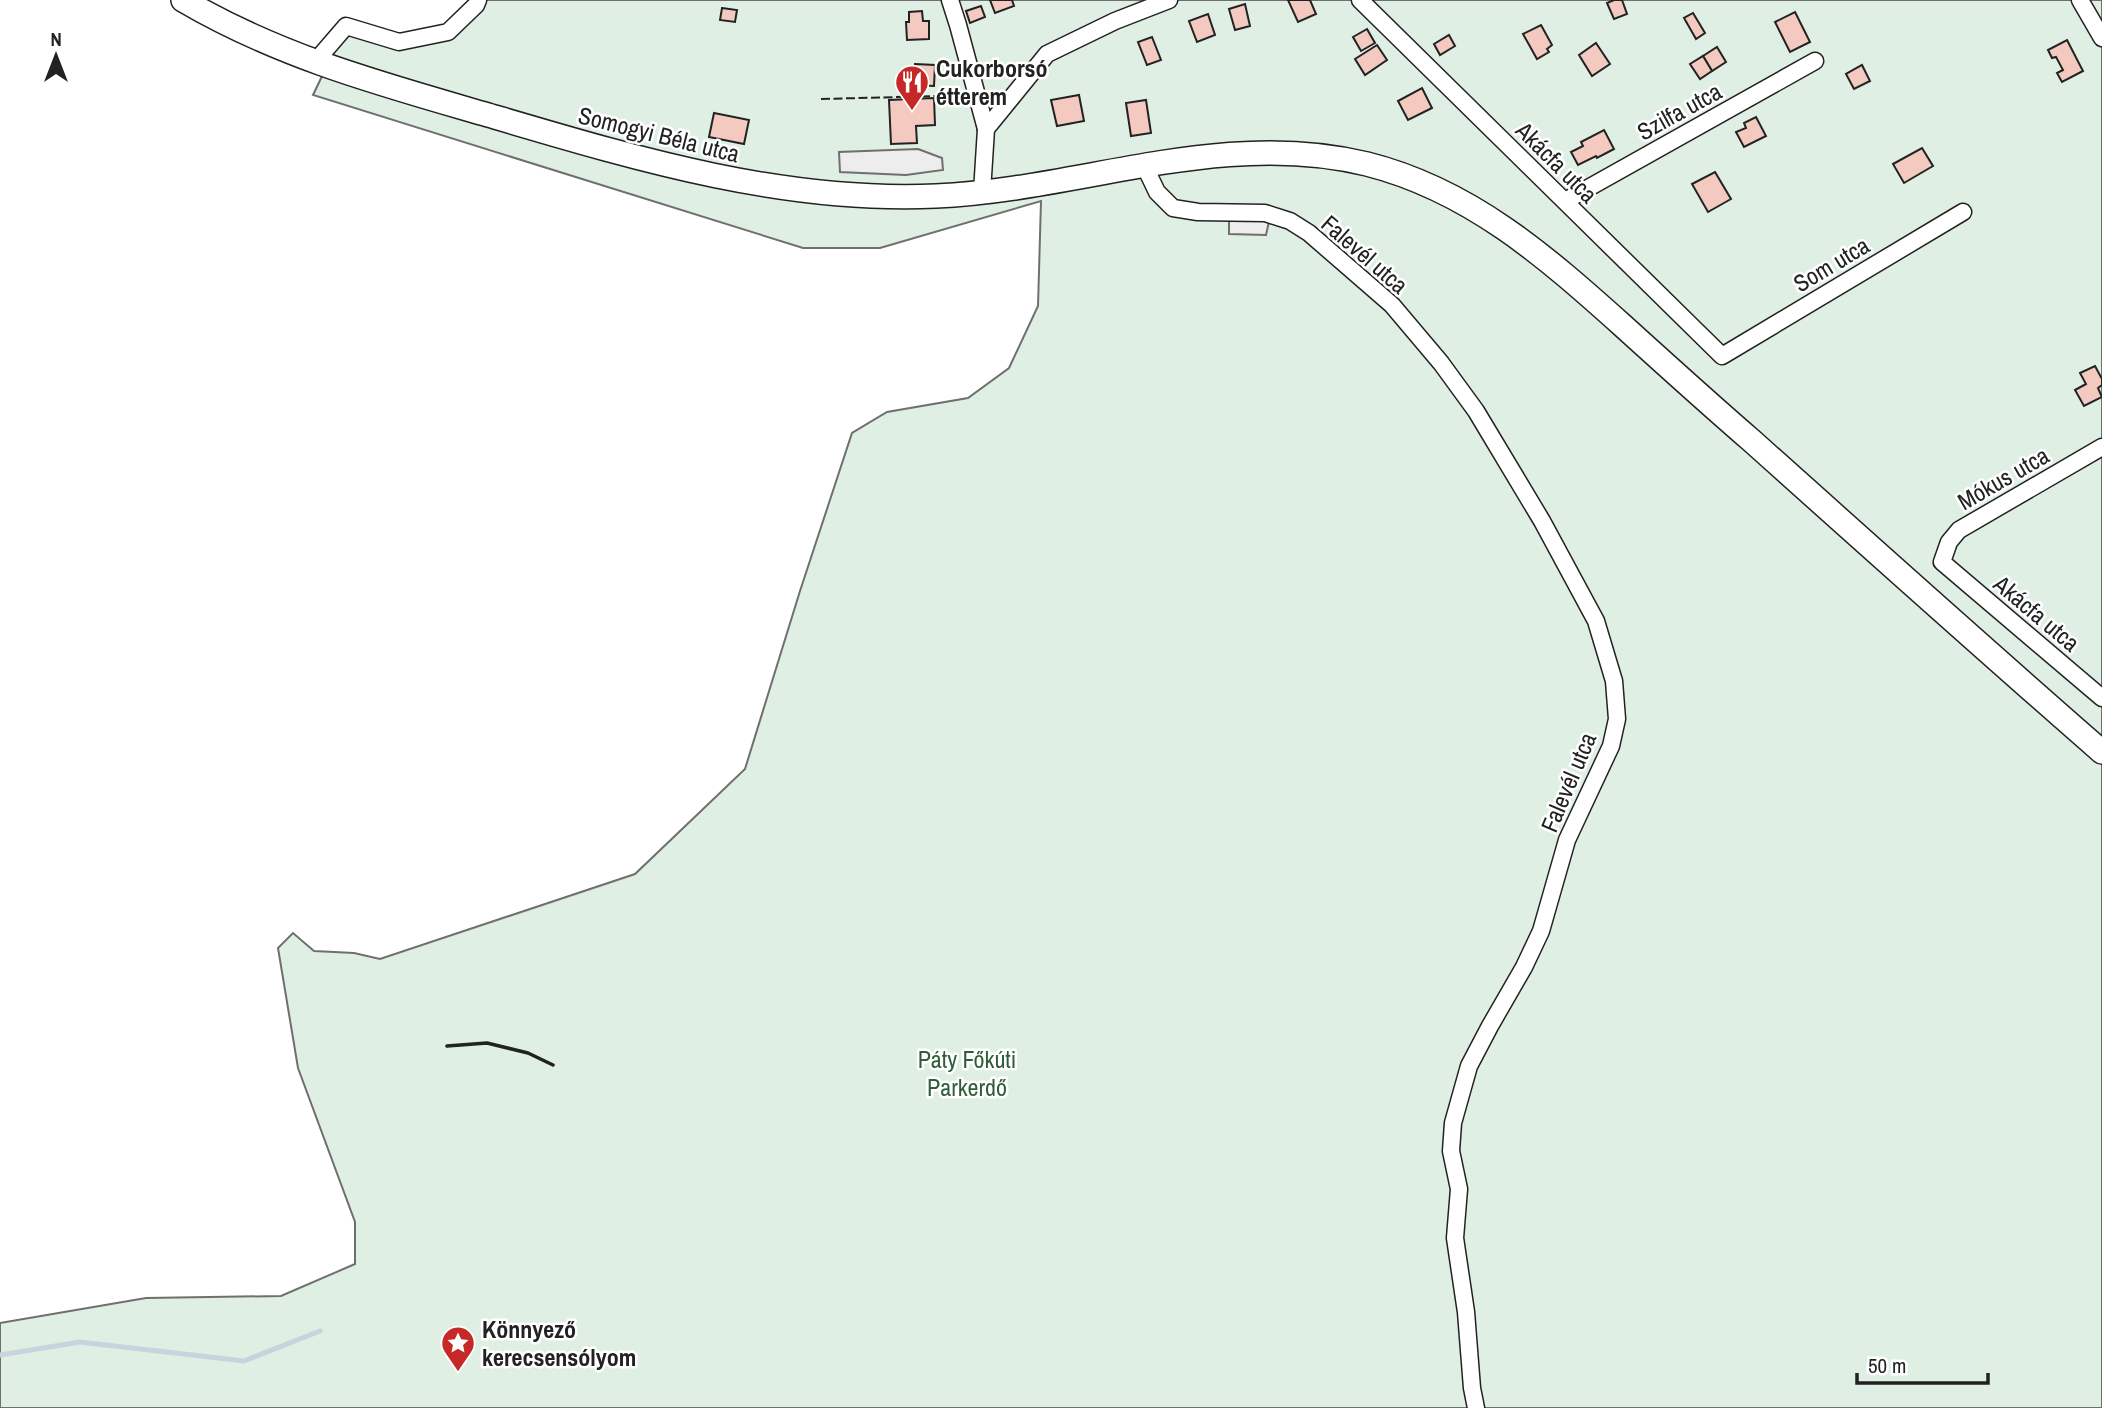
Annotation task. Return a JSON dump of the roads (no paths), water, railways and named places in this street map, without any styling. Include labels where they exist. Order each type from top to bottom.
[{"type":"main road","name":"Somogyi Béla utca","points":[[183,0],[272,46],[368,80],[625,154],[716,177],[791,190],[869,196],[936,196],[982,192],[1144,164],[1250,154],[1322,156],[1368,164],[1416,180],[1472,207],[1554,263],[2102,752]]},
{"type":"street","points":[[315,62],[346,26],[399,42],[448,32],[478,0]]},
{"type":"street","points":[[950,0],[986,129],[982,192]]},
{"type":"street","points":[[986,129],[1046,54],[1115,21],[1169,0]]},
{"type":"street","name":"Akácfa utca","points":[[1360,0],[1722,356]]},
{"type":"street","points":[[2080,0],[2102,38]]},
{"type":"street","name":"Szilfa utca","points":[[1565,201],[1815,61]]},
{"type":"street","name":"Falevél utca","points":[[1144,164],[1157,192],[1173,208],[1198,212],[1265,213],[1290,221],[1309,233],[1392,305],[1441,363],[1476,411],[1542,521],[1596,621],[1614,681],[1617,719],[1611,746],[1567,840],[1542,931],[1469,1066],[1453,1123],[1451,1151],[1459,1189],[1455,1238],[1476,1408]]},
{"type":"street","name":"Som utca","points":[[1722,356],[1963,212]]},
{"type":"street","name":"Mókus utca","points":[[1942,562],[1949,542],[1959,530],[2102,447]]},
{"type":"street","name":"Akácfa utca","points":[[1942,562],[2102,698]]},
{"type":"waterway","points":[[0,1355],[80,1342],[244,1361],[320,1331]]},
{"type":"place","name":"Cukorborsó étterem","points":[[912,112]]},
{"type":"place","name":"Könnyező kerecsensólyom","points":[[458,1373]]},
{"type":"park label","name":"Páty Főkúti Parkerdő","points":[[967,1073]]}]
